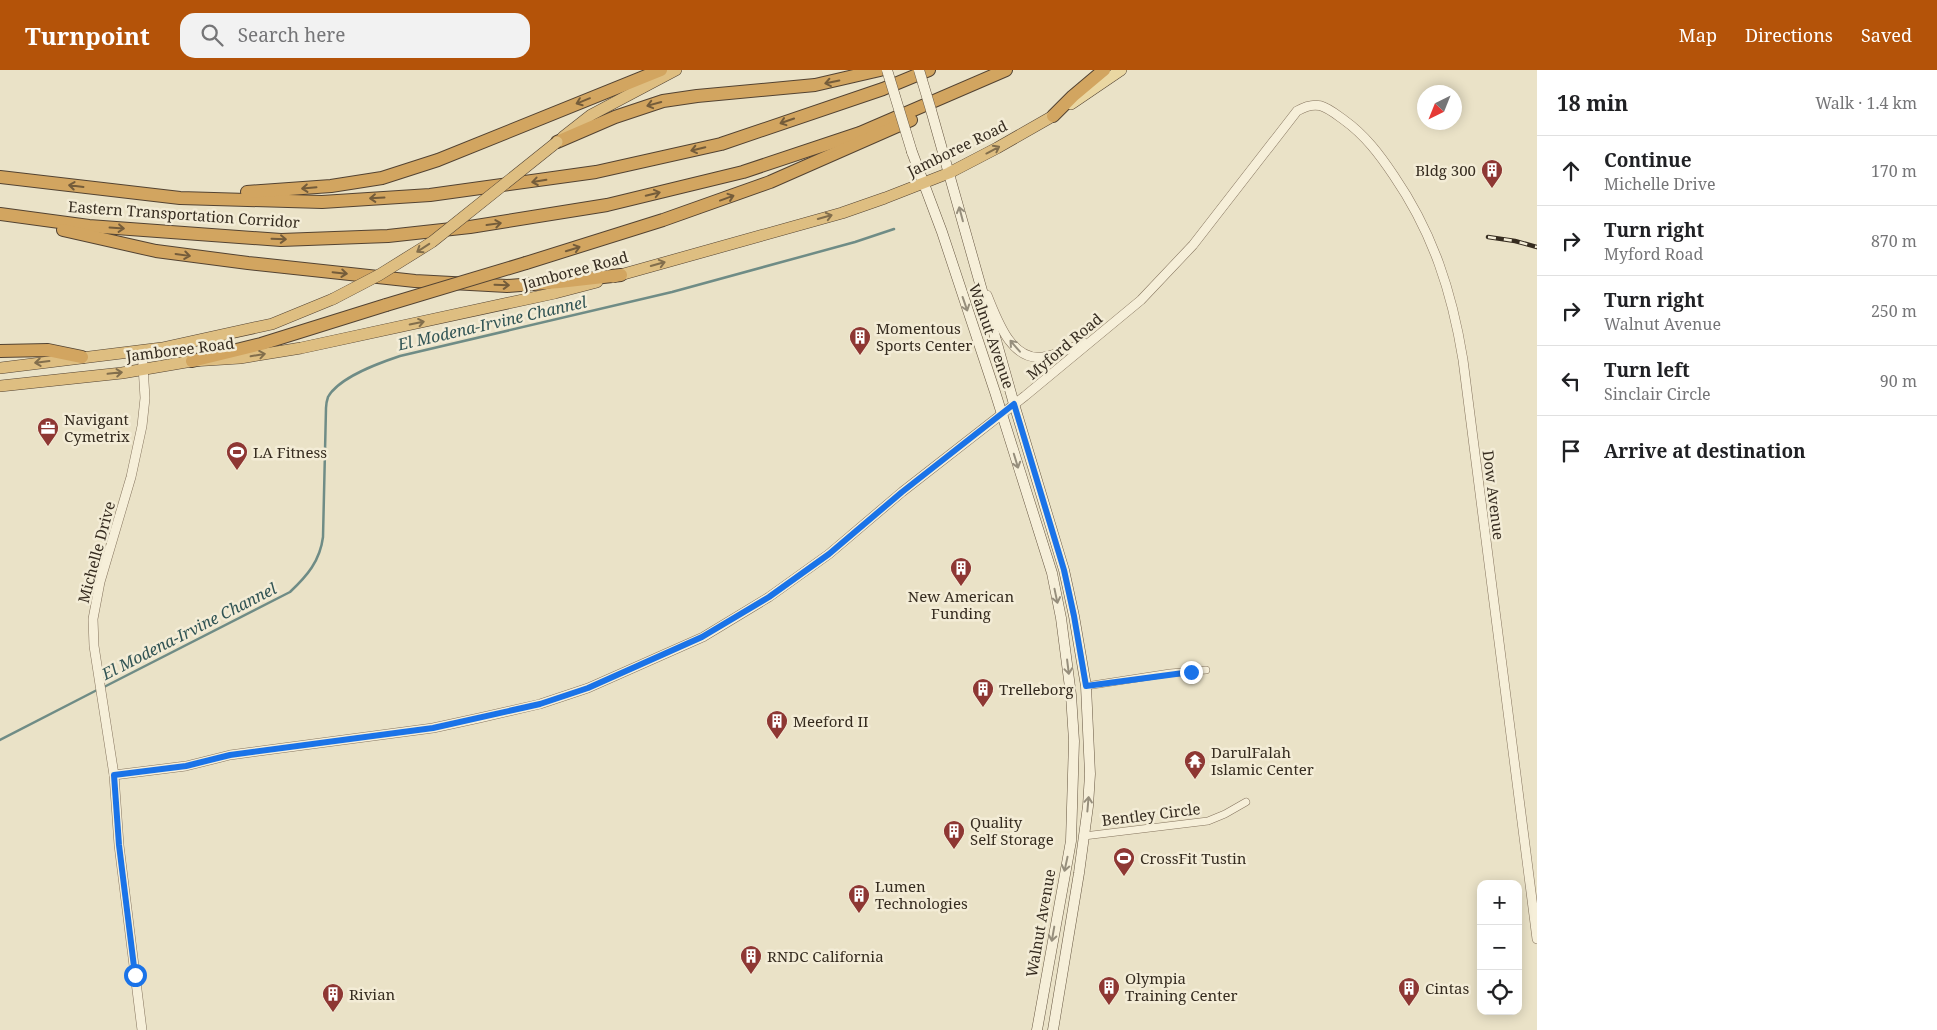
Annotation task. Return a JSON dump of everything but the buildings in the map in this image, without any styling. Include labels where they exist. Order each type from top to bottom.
[{"type":"highway","points":[[145,194],[273,191],[331,186],[382,178],[438,160],[661,70]]},
{"type":"highway","name":"Jamboree Road","points":[[0,368],[162,348],[272,324],[333,299],[385,272],[432,242],[592,116],[676,70]]},
{"type":"highway","points":[[557,142],[615,116],[663,101],[696,96],[814,86],[880,70]]},
{"type":"highway","name":"Eastern Transportation Corridor","points":[[0,177],[180,198],[322,202],[430,196],[596,172],[721,144],[883,88],[928,70]]},
{"type":"highway","points":[[1052,116],[1104,70]]},
{"type":"highway","points":[[192,361],[261,344],[526,263],[655,223],[770,182],[899,126],[1004,71]]},
{"type":"highway","name":"Eastern Transportation Corridor","points":[[0,214],[89,226],[281,240],[388,236],[470,227],[607,206],[743,172],[860,133],[1004,71]]},
{"type":"highway","name":"Jamboree Road","points":[[0,386],[122,373],[192,361],[240,358],[301,348],[555,293],[842,213],[924,184],[950,173],[1052,116]]},
{"type":"highway","points":[[17,216],[53,228],[156,251],[415,281],[508,286],[621,275]]},
{"type":"highway","points":[[0,351],[48,350],[82,357]]},
{"type":"main road","name":"Walnut Avenue","points":[[887,70],[912,152],[1002,414],[1052,573],[1061,618],[1072,703],[1074,741],[1071,841],[1037,1030]]},
{"type":"main road","name":"Walnut Avenue","points":[[919,70],[941,140],[1014,404],[1064,570],[1086,686],[1090,774],[1084,836],[1053,1030]]},
{"type":"main road","name":"Jamboree Road","points":[[1052,116],[1121,70]]},
{"type":"street","name":"Myford Road","points":[[114,775],[186,766],[230,755],[433,728],[540,704],[588,688],[702,637],[769,597],[829,554],[902,492],[1002,414],[1141,300],[1193,245],[1297,111],[1315,104]]},
{"type":"street","name":"Dow Avenue","points":[[1315,104],[1327,108],[1370,142],[1397,179],[1420,219],[1436,254],[1454,309],[1463,360],[1537,939]]},
{"type":"street","points":[[977,273],[1000,324],[1021,353],[1034,358],[1043,358],[1092,340]]},
{"type":"street","name":"Michelle Drive","points":[[142,350],[145,398],[138,444],[117,528],[100,582],[93,619],[94,646],[114,775],[119,845],[142,1030]]},
{"type":"street","points":[[1086,686],[1170,673],[1206,670]]},
{"type":"street","name":"Bentley Circle","points":[[1084,836],[1208,821],[1246,802]]},
{"type":"waterway","name":"El Modena-Irvine Channel","points":[[104,687],[290,592],[312,568],[319,553],[323,537],[327,401],[333,390],[350,377],[400,356],[672,292],[855,242],[894,229]]},
{"type":"waterway","name":"El Modena-Irvine Channel","points":[[0,740],[99,689]]},
{"type":"railway","points":[[1488,237],[1537,247]]},
{"type":"place","name":"Bldg 300","points":[[1492,189]]},
{"type":"place","name":"Momentous Sports Center","points":[[860,356]]},
{"type":"place","name":"Navigant Cymetrix","points":[[48,447]]},
{"type":"place","name":"LA Fitness","points":[[237,471]]},
{"type":"place","name":"New American Funding","points":[[961,587]]},
{"type":"place","name":"Trelleborg","points":[[983,708]]},
{"type":"place","name":"Meeford II","points":[[777,740]]},
{"type":"place","name":"DarulFalah Islamic Center","points":[[1195,780]]},
{"type":"place","name":"Quality Self Storage","points":[[954,850]]},
{"type":"place","name":"CrossFit Tustin","points":[[1124,877]]},
{"type":"place","name":"Lumen Technologies","points":[[859,914]]},
{"type":"place","name":"RNDC California","points":[[751,975]]},
{"type":"place","name":"Olympia Training Center","points":[[1109,1006]]},
{"type":"place","name":"Cintas","points":[[1409,1007]]},
{"type":"place","name":"Rivian","points":[[333,1013]]},
{"type":"route","points":[[135,975],[119,845],[114,775],[186,766],[230,755],[433,728],[540,704],[588,688],[702,637],[769,597],[829,554],[902,492],[1014,404],[1064,570],[1086,686],[1170,673],[1191,672]]}]
